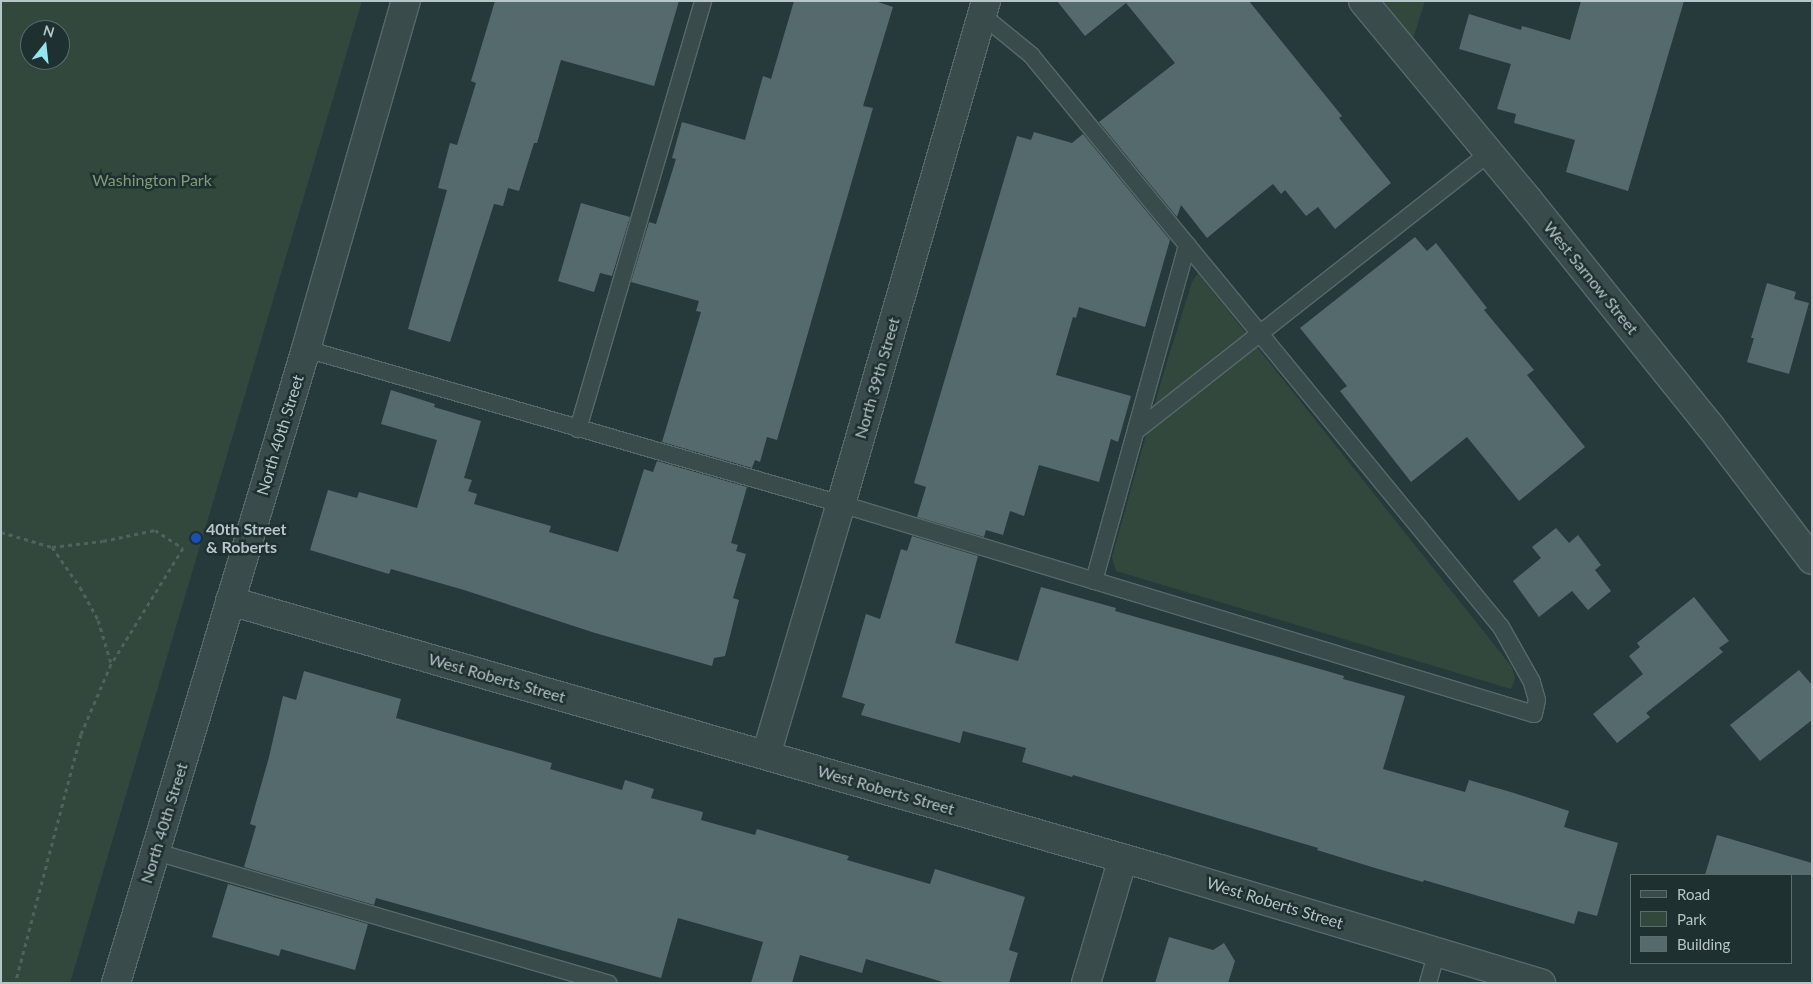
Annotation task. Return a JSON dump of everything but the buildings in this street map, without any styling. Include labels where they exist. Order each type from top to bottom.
[{"type":"street","name":"North 40th Street","points":[[116,983],[306,349],[406,1]]},
{"type":"street","name":"West Sarnow Street","points":[[1363,1],[1710,426],[1812,560]]},
{"type":"street","name":"North 39th Street","points":[[766,755],[841,504],[984,8]]},
{"type":"street","name":"West Roberts Street","points":[[230,601],[1123,858],[1541,983]]},
{"type":"street","points":[[1086,983],[1123,858]]},
{"type":"lane","points":[[578,428],[703,1]]},
{"type":"lane","points":[[306,349],[841,504],[1534,714],[1537,700],[1532,682],[1501,627],[1031,55],[984,8]]},
{"type":"lane","points":[[1136,431],[1489,153]]},
{"type":"lane","points":[[1094,581],[1187,245]]},
{"type":"lane","points":[[156,852],[608,983]]},
{"type":"lane","points":[[1428,983],[1437,952]]},
{"type":"path","points":[[1,532],[52,547],[103,541],[154,530],[183,548],[111,664],[81,734],[15,983]]},
{"type":"path","points":[[52,547],[80,587],[98,620],[111,664]]},
{"type":"green space","name":"Washington Park","points":[[1,1],[362,1],[70,983],[1,983]]},
{"type":"green space","points":[[1383,1],[1425,1],[1413,39]]},
{"type":"green space","points":[[1198,273],[1512,667],[1515,679],[1511,689],[1116,571],[1112,557],[1163,375],[1192,282]]},
{"type":"place","name":"40th Street & Roberts","points":[[196,538]]}]
